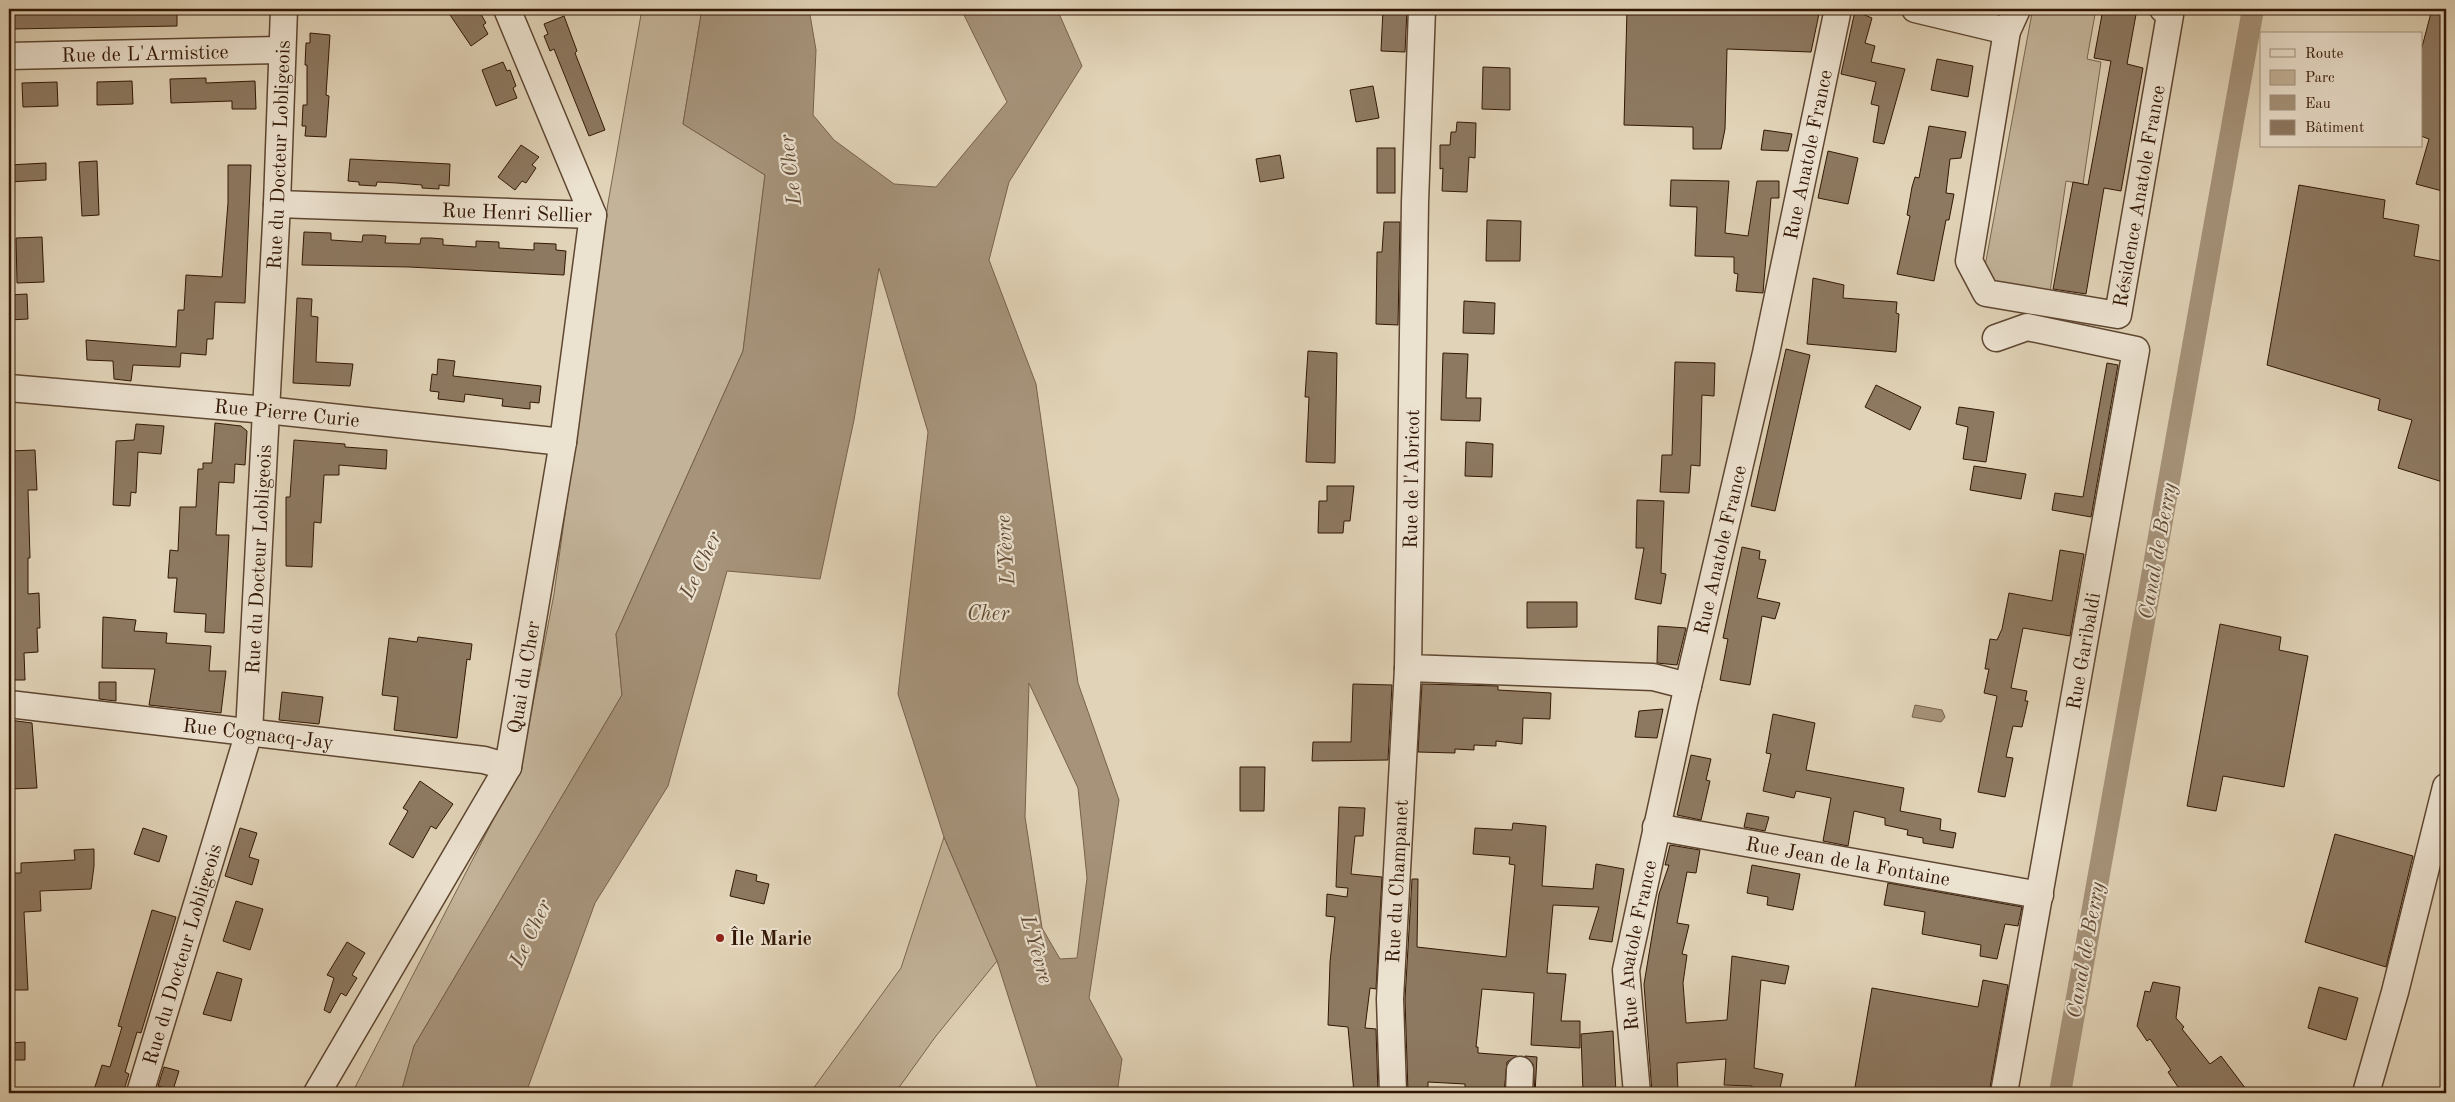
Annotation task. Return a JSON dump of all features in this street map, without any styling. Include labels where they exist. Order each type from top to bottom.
[{"type":"street","name":"Rue du Docteur Lobligeois","points":[[140,1093],[249,732],[278,204],[281,50],[284,9]]},
{"type":"street","name":"Rue Henri Sellier","points":[[278,204],[593,215],[507,9]]},
{"type":"street","name":"Rue de l'Abricot","points":[[1408,668],[1415,212],[1422,9]]},
{"type":"street","name":"Rue Anatole France","points":[[1637,1093],[1626,970],[1656,827],[1766,353],[1838,9]]},
{"type":"street","name":"Résidence Anatole France","points":[[1915,9],[2012,20],[1969,262],[1986,293],[2118,315],[2170,14],[2163,9]]},
{"type":"street","name":"Rue de L'Armistice","points":[[9,56],[281,50]]},
{"type":"street","name":"Quai du Cher","points":[[317,1093],[508,767],[563,442],[593,215]]},
{"type":"street","name":"Rue Garibaldi","points":[[1996,338],[2026,327],[2136,350],[2004,1093]]},
{"type":"street","name":"Rue Pierre Curie","points":[[9,388],[266,410],[563,442]]},
{"type":"street","points":[[1408,668],[1653,677],[1688,686]]},
{"type":"street","name":"Rue du Champanet","points":[[1394,1093],[1390,999],[1408,668]]},
{"type":"street","name":"Rue Cognacq-Jay","points":[[9,704],[484,760],[508,767]]},
{"type":"street","points":[[2366,1093],[2395,992],[2446,787]]},
{"type":"street","name":"Rue Jean de la Fontaine","points":[[1656,827],[2040,895]]},
{"type":"green space","points":[[642,9],[702,9],[683,124],[765,175],[743,351],[616,634],[622,695],[414,1046],[401,1093],[352,1093],[521,766],[554,594],[608,203]]},
{"type":"green space","points":[[2034,9],[2096,9],[2087,59],[2101,62],[2083,184],[2066,181],[2050,292],[1996,284],[1985,266]]},
{"type":"green space","points":[[944,837],[997,961],[936,1036],[895,1093],[810,1093],[901,968]]},
{"type":"water","name":"Cher","points":[[702,9],[809,9],[816,50],[813,115],[834,140],[894,184],[936,187],[1007,102],[961,9],[1057,9],[1082,66],[1009,182],[989,260],[1036,384],[1078,683],[1119,800],[1089,998],[1122,1059],[1117,1093],[1039,1093],[997,961],[944,837],[898,694],[928,432],[879,268],[854,420],[820,579],[727,571],[668,786],[595,903],[526,1093],[401,1093],[414,1046],[622,695],[616,634],[743,351],[765,175],[683,124]],"holes":[[[1029,683],[1078,788],[1087,878],[1077,958],[1060,959],[1042,928],[1025,817]]]},
{"type":"water","points":[[1915,705],[1942,710],[1945,717],[1941,722],[1912,717]]},
{"type":"building","points":[[11,9],[177,9],[177,26],[11,29]]},
{"type":"building","points":[[446,9],[478,9],[486,23],[483,25],[488,34],[471,46]]},
{"type":"building","points":[[1383,9],[1407,9],[1405,52],[1381,51]]},
{"type":"building","points":[[1627,9],[1820,9],[1811,52],[1727,49],[1725,129],[1721,149],[1693,149],[1693,127],[1624,125]]},
{"type":"building","points":[[2103,9],[2137,9],[2127,64],[2143,68],[2121,191],[2104,188],[2086,294],[2053,289],[2073,182],[2088,185],[2111,61],[2094,58]]},
{"type":"building","points":[[2432,9],[2446,9],[2446,192],[2416,184],[2429,139],[2422,136],[2422,47]]},
{"type":"building","points":[[1855,11],[1872,18],[1865,43],[1875,46],[1871,62],[1905,69],[1884,144],[1873,142],[1879,106],[1871,104],[1876,82],[1841,74]]},
{"type":"building","points":[[564,16],[577,51],[575,53],[605,130],[589,136],[554,49],[550,51],[544,36],[548,34],[544,24]]},
{"type":"building","points":[[310,33],[330,35],[326,95],[329,96],[326,137],[305,136],[306,126],[302,126],[303,105],[307,105],[307,65],[305,65],[306,43],[310,43]]},
{"type":"building","points":[[1937,59],[1973,66],[1968,97],[1931,90]]},
{"type":"building","points":[[503,62],[507,71],[510,70],[516,86],[513,88],[517,98],[496,106],[482,70]]},
{"type":"building","points":[[1483,67],[1510,68],[1510,110],[1482,109]]},
{"type":"building","points":[[206,78],[206,83],[255,81],[256,109],[232,109],[232,101],[171,103],[170,79]]},
{"type":"building","points":[[132,81],[133,104],[97,105],[97,82]]},
{"type":"building","points":[[57,82],[58,106],[23,107],[22,83]]},
{"type":"building","points":[[1373,86],[1379,118],[1356,122],[1350,90]]},
{"type":"building","points":[[1457,122],[1476,123],[1475,158],[1469,157],[1467,192],[1442,191],[1443,168],[1440,169],[1440,145],[1450,145],[1451,132],[1456,132]]},
{"type":"building","points":[[1929,126],[1966,132],[1961,158],[1950,159],[1946,193],[1954,194],[1949,220],[1946,220],[1934,281],[1897,274],[1910,216],[1907,215],[1912,187],[1915,177],[1919,178]]},
{"type":"building","points":[[1764,130],[1792,134],[1788,151],[1761,150]]},
{"type":"building","points":[[521,145],[539,157],[532,165],[536,168],[526,183],[522,181],[515,190],[498,177]]},
{"type":"building","points":[[1377,148],[1395,148],[1395,193],[1377,193]]},
{"type":"building","points":[[1828,151],[1858,158],[1848,204],[1818,198]]},
{"type":"building","points":[[1280,155],[1284,178],[1260,182],[1256,159]]},
{"type":"building","points":[[350,159],[450,164],[449,186],[439,185],[439,189],[422,188],[422,185],[377,182],[376,186],[359,185],[359,182],[348,181]]},
{"type":"building","points":[[97,161],[99,215],[82,216],[79,162]]},
{"type":"building","points":[[46,163],[46,180],[9,182],[9,165]]},
{"type":"building","points":[[228,165],[251,165],[245,303],[215,302],[213,339],[207,339],[206,355],[181,353],[180,367],[133,365],[131,381],[114,379],[113,361],[87,360],[86,340],[176,347],[178,310],[184,310],[186,275],[222,277],[228,203]]},
{"type":"building","points":[[1671,180],[1729,181],[1725,233],[1748,236],[1757,181],[1779,181],[1779,198],[1771,198],[1763,293],[1736,291],[1738,274],[1734,273],[1734,257],[1695,256],[1697,207],[1670,206]]},
{"type":"building","points":[[2299,185],[2385,200],[2383,218],[2419,225],[2414,256],[2446,262],[2446,483],[2398,468],[2412,420],[2378,410],[2380,399],[2267,365]]},
{"type":"building","points":[[1487,220],[1521,221],[1520,261],[1486,261]]},
{"type":"building","points":[[1384,222],[1400,222],[1398,325],[1376,324],[1377,252],[1382,252]]},
{"type":"building","points":[[304,232],[331,233],[331,240],[362,242],[363,235],[374,235],[386,236],[385,243],[420,244],[421,238],[431,238],[443,239],[443,245],[476,247],[476,241],[499,242],[499,248],[534,250],[534,243],[556,244],[556,250],[566,251],[564,275],[409,267],[302,265]]},
{"type":"building","points":[[42,237],[44,282],[17,283],[16,238]]},
{"type":"building","points":[[1813,278],[1844,285],[1843,298],[1897,302],[1896,313],[1899,314],[1896,352],[1807,344]]},
{"type":"building","points":[[27,294],[28,319],[9,320],[9,295]]},
{"type":"building","points":[[297,298],[312,299],[311,316],[318,317],[316,362],[353,364],[350,386],[293,383]]},
{"type":"building","points":[[1464,301],[1495,303],[1494,334],[1463,333]]},
{"type":"building","points":[[1786,349],[1810,355],[1775,511],[1751,506]]},
{"type":"building","points":[[1308,351],[1337,353],[1335,463],[1306,462],[1309,397],[1305,397]]},
{"type":"building","points":[[1443,353],[1468,354],[1466,398],[1481,398],[1480,421],[1441,420]]},
{"type":"building","points":[[438,359],[455,361],[453,376],[541,386],[539,403],[530,402],[530,409],[502,406],[503,399],[465,394],[464,402],[438,399],[439,392],[430,391],[432,374],[437,375]]},
{"type":"building","points":[[1675,362],[1715,363],[1714,396],[1702,395],[1700,466],[1691,465],[1689,493],[1660,492],[1662,455],[1672,455]]},
{"type":"building","points":[[2107,363],[2118,365],[2091,517],[2052,510],[2055,493],[2083,497]]},
{"type":"building","points":[[1876,385],[1921,407],[1910,430],[1865,407]]},
{"type":"building","points":[[1959,407],[1994,412],[1986,462],[1963,459],[1968,427],[1956,424]]},
{"type":"building","points":[[215,423],[241,426],[247,431],[245,465],[235,464],[234,483],[219,482],[216,535],[229,535],[224,633],[205,632],[206,614],[174,612],[177,578],[168,578],[170,550],[178,551],[180,507],[196,507],[198,469],[203,469],[203,463],[212,463]]},
{"type":"building","points":[[136,424],[164,426],[161,454],[138,452],[136,493],[131,492],[130,506],[113,505],[116,441],[134,440]]},
{"type":"building","points":[[294,440],[345,444],[345,447],[387,450],[386,469],[339,465],[339,475],[324,475],[321,523],[314,522],[312,567],[286,566],[286,497],[290,497]]},
{"type":"building","points":[[1466,442],[1493,444],[1492,477],[1465,476]]},
{"type":"building","points":[[35,450],[37,490],[28,490],[30,558],[28,558],[28,594],[39,593],[40,628],[37,628],[38,652],[24,653],[25,680],[9,680],[9,451]]},
{"type":"building","points":[[1974,466],[2026,474],[2021,499],[1970,490]]},
{"type":"building","points":[[1327,486],[1354,486],[1350,521],[1344,521],[1343,533],[1318,533],[1319,501],[1327,501]]},
{"type":"building","points":[[1637,500],[1664,501],[1661,573],[1666,574],[1661,604],[1635,599],[1644,548],[1636,548]]},
{"type":"building","points":[[1742,547],[1760,551],[1759,559],[1766,560],[1757,598],[1780,603],[1775,619],[1762,616],[1750,685],[1720,680],[1728,639],[1723,638]]},
{"type":"building","points":[[2060,550],[2084,554],[2070,636],[2023,628],[2011,688],[2027,691],[2025,701],[2028,701],[2022,727],[2013,726],[2006,757],[2013,758],[2005,797],[1978,792],[1997,696],[1984,693],[1989,669],[1985,669],[1990,639],[1997,640],[2002,629],[2009,593],[2052,601]]},
{"type":"building","points":[[1527,602],[1577,602],[1577,627],[1527,628]]},
{"type":"building","points":[[103,617],[136,620],[134,631],[167,633],[166,643],[211,646],[209,671],[226,671],[221,713],[149,705],[155,669],[102,668]]},
{"type":"building","points":[[2220,624],[2281,637],[2279,650],[2308,656],[2284,787],[2223,776],[2216,811],[2187,806]]},
{"type":"building","points":[[1658,626],[1686,628],[1677,665],[1657,663]]},
{"type":"building","points":[[418,637],[472,644],[470,660],[467,659],[457,738],[394,730],[398,697],[382,695],[389,638],[417,642]]},
{"type":"building","points":[[99,682],[116,682],[116,701],[99,699]]},
{"type":"building","points":[[1353,684],[1392,685],[1388,760],[1312,761],[1313,742],[1351,742]]},
{"type":"building","points":[[1422,684],[1498,686],[1498,690],[1551,693],[1550,719],[1523,718],[1522,744],[1496,741],[1496,746],[1474,745],[1474,750],[1455,749],[1455,753],[1418,752]]},
{"type":"building","points":[[282,692],[323,697],[319,724],[279,720]]},
{"type":"building","points":[[1663,709],[1657,738],[1635,737],[1639,711]]},
{"type":"building","points":[[1773,714],[1815,723],[1806,770],[1904,788],[1900,811],[1941,819],[1940,830],[1956,833],[1953,848],[1923,843],[1923,838],[1907,835],[1908,830],[1885,825],[1885,818],[1854,811],[1848,846],[1823,841],[1831,798],[1796,791],[1794,798],[1763,791],[1771,754],[1766,753]]},
{"type":"building","points":[[9,720],[32,723],[37,788],[9,789]]},
{"type":"building","points":[[1691,755],[1711,759],[1706,780],[1710,781],[1701,820],[1677,815]]},
{"type":"building","points":[[1240,767],[1265,767],[1264,811],[1240,811]]},
{"type":"building","points":[[420,781],[453,804],[436,829],[431,826],[413,858],[389,844],[408,811],[403,808]]},
{"type":"building","points":[[1339,807],[1365,808],[1363,836],[1355,836],[1351,874],[1382,877],[1376,989],[1370,988],[1365,1028],[1376,1029],[1378,1093],[1354,1093],[1348,1027],[1328,1025],[1330,962],[1335,917],[1326,916],[1327,894],[1347,897],[1348,888],[1336,887]]},
{"type":"building","points":[[1747,813],[1769,817],[1765,831],[1744,827]]},
{"type":"building","points":[[1513,823],[1546,826],[1542,886],[1593,889],[1596,864],[1624,869],[1612,942],[1589,939],[1599,907],[1553,905],[1547,973],[1566,974],[1561,1021],[1580,1021],[1580,1048],[1531,1045],[1534,993],[1482,989],[1476,1047],[1478,1047],[1478,1053],[1517,1056],[1507,1062],[1504,1093],[1465,1093],[1465,1084],[1428,1082],[1428,1093],[1408,1093],[1405,999],[1412,879],[1418,879],[1417,947],[1506,957],[1515,865],[1509,864],[1510,857],[1473,854],[1475,828],[1512,830]]},
{"type":"building","points":[[143,828],[167,836],[159,862],[134,854]]},
{"type":"building","points":[[240,828],[257,833],[249,857],[259,860],[252,885],[225,876]]},
{"type":"building","points":[[2335,834],[2413,856],[2386,967],[2305,942]]},
{"type":"building","points":[[1670,845],[1700,850],[1696,873],[1687,872],[1677,923],[1689,925],[1682,954],[1687,955],[1683,983],[1686,1023],[1727,1020],[1732,956],[1789,966],[1785,984],[1761,980],[1754,1068],[1783,1074],[1779,1093],[1751,1093],[1752,1086],[1724,1085],[1726,1059],[1677,1063],[1678,1093],[1652,1093],[1644,984],[1659,894],[1669,865],[1665,865]]},
{"type":"building","points":[[94,849],[91,889],[40,891],[41,911],[24,912],[28,990],[12,990],[9,873],[21,873],[21,863],[75,860],[74,850]]},
{"type":"building","points":[[1752,865],[1800,874],[1793,910],[1767,905],[1768,897],[1747,893]]},
{"type":"building","points":[[736,870],[757,875],[756,881],[769,884],[764,904],[730,896]]},
{"type":"building","points":[[1888,883],[2022,907],[2018,926],[2005,924],[1997,959],[1980,956],[1981,945],[1922,934],[1925,912],[1884,905]]},
{"type":"building","points":[[236,901],[263,909],[250,950],[223,941]]},
{"type":"building","points":[[152,910],[176,917],[141,1033],[137,1032],[125,1072],[129,1074],[123,1093],[93,1093],[102,1065],[110,1067],[122,1027],[118,1026]]},
{"type":"building","points":[[347,942],[365,953],[352,975],[357,978],[346,996],[341,993],[330,1013],[324,1010],[334,978],[327,975]]},
{"type":"building","points":[[217,972],[242,979],[231,1021],[203,1014]]},
{"type":"building","points":[[1983,980],[2008,985],[1989,1093],[1854,1093],[1872,988],[1978,1007]]},
{"type":"building","points":[[2153,982],[2180,987],[2176,1018],[2184,1027],[2182,1029],[2210,1064],[2221,1056],[2249,1093],[2182,1093],[2168,1072],[2171,1070],[2150,1039],[2147,1041],[2137,1026],[2145,991],[2150,992]]},
{"type":"building","points":[[2319,987],[2358,998],[2346,1040],[2308,1028]]},
{"type":"building","points":[[1613,1031],[1616,1093],[1583,1093],[1581,1034]]},
{"type":"building","points":[[25,1042],[25,1060],[9,1060],[9,1043]]},
{"type":"building","points":[[1525,1056],[1537,1057],[1535,1093],[1533,1064]]},
{"type":"building","points":[[164,1067],[179,1071],[173,1090],[158,1086]]},
{"type":"waterway","name":"Canal de Berry","points":[[2060,1093],[2253,9]]},
{"type":"place","name":"Île Marie","points":[[720,938]]},
{"type":"water label","name":"Le Cher","points":[[790,170]]},
{"type":"water label","name":"L'Yèvre","points":[[1005,550]]},
{"type":"water label","name":"Le Cher","points":[[700,565]]},
{"type":"water label","name":"Le Cher","points":[[530,933]]},
{"type":"water label","name":"L'Yèvre","points":[[1037,949]]}]
